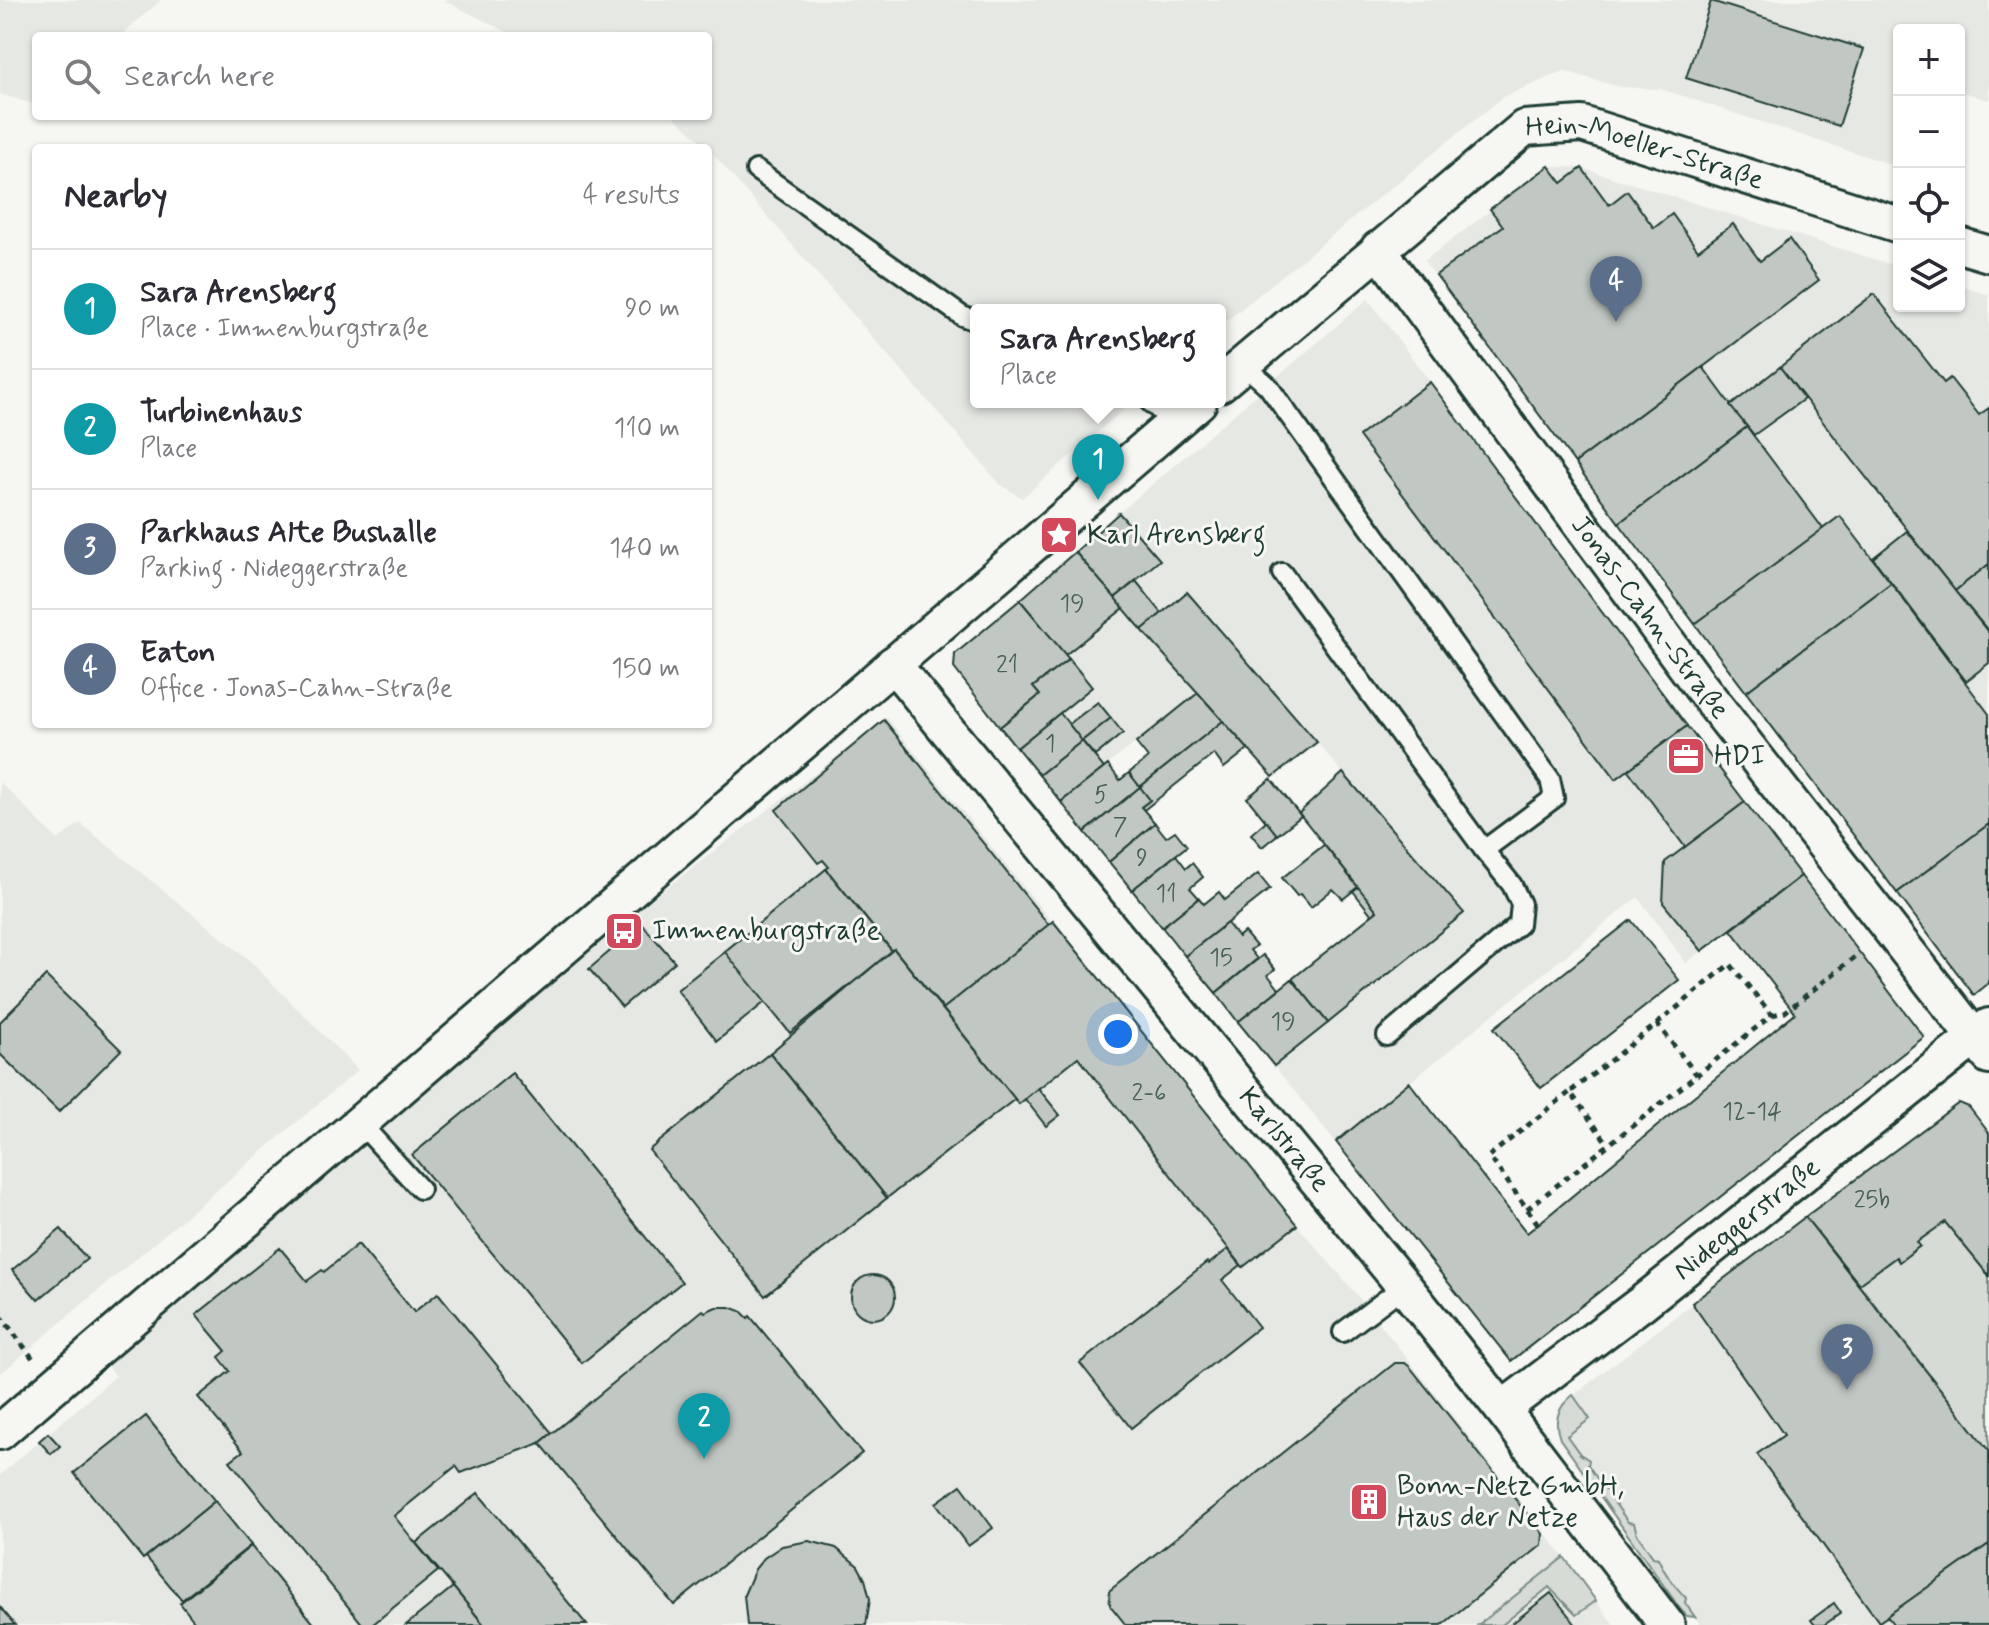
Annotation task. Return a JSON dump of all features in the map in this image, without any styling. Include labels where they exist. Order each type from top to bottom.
[{"type":"street","name":"Hein-Moeller-Straße","points":[[1378,249],[1524,128],[1582,124],[1893,223]]},
{"type":"street","points":[[1965,247],[1989,254]]},
{"type":"street","points":[[1232,374],[1378,249]]},
{"type":"street","name":"Jonas-Cahn-Straße","points":[[1378,249],[1700,686],[1984,1040]]},
{"type":"street","points":[[0,1432],[893,664],[1174,409]]},
{"type":"street","name":"Karlstraße","points":[[893,664],[1404,1286],[1667,1625]]},
{"type":"street","name":"Nideggerstraße","points":[[1502,1409],[1984,1040]]},
{"type":"lane","points":[[756,170],[970,319]]},
{"type":"lane","points":[[1232,374],[1268,386],[1550,779],[1554,798],[1484,850]]},
{"type":"lane","points":[[1282,573],[1512,885],[1521,904],[1519,924],[1387,1036]]},
{"type":"lane","points":[[360,1123],[420,1189]]},
{"type":"lane","points":[[1343,1332],[1404,1286]]},
{"type":"path","points":[[1527,1209],[1772,1015],[1785,1012],[1860,953]]},
{"type":"path","points":[[1538,1224],[1489,1156],[1730,964],[1772,1015]]},
{"type":"path","points":[[1657,1024],[1697,1075]]},
{"type":"path","points":[[1570,1092],[1608,1144]]},
{"type":"path","points":[[0,1315],[53,1386]]},
{"type":"shaded area","points":[[0,0],[161,0],[125,32],[32,32],[32,104],[0,94]]},
{"type":"shaded area","points":[[443,0],[1989,0],[1989,100],[1965,93],[1965,24],[1893,24],[1893,165],[1661,89],[1620,87],[1564,71],[1503,97],[1226,321],[1226,304],[970,304],[970,408],[1125,408],[1022,498],[1001,485],[712,153],[712,144],[704,144],[678,120],[712,120],[712,32],[507,32]]},
{"type":"shaded area","points":[[1549,166],[1582,168],[1893,265],[1893,312],[1965,312],[1965,287],[1989,295],[1989,983],[1974,995],[1424,261]]},
{"type":"shaded area","points":[[1368,299],[1687,726],[1629,770],[1745,802],[1801,876],[1686,963],[1638,897],[1336,1142],[1274,1066],[1464,913],[1187,592],[1143,631],[1198,693],[1061,802],[954,668],[955,654]]},
{"type":"shaded area","points":[[887,718],[1357,1295],[1614,1625],[0,1625],[0,1475],[116,1376],[101,1359],[512,1007]]},
{"type":"shaded area","points":[[0,782],[58,840],[80,823],[248,959],[358,1070],[0,1374]]},
{"type":"shaded area","points":[[1805,1217],[1989,1451],[1989,1625],[1701,1625],[1695,1617],[1687,1616],[1681,1610],[1560,1439],[1556,1422],[1562,1404]]},
{"type":"shaded area","points":[[1945,1222],[1989,1276],[1989,1451],[1859,1284],[1896,1257],[1900,1261],[1920,1246],[1917,1242]]},
{"type":"shaded area","points":[[1573,1395],[1590,1419],[1567,1436],[1580,1454],[1589,1460],[1588,1465],[1604,1488],[1613,1494],[1612,1499],[1628,1522],[1634,1523],[1637,1534],[1686,1598],[1685,1603],[1695,1617],[1687,1616],[1681,1610],[1560,1439],[1558,1414]]},
{"type":"shaded area","points":[[1564,1557],[1596,1601],[1576,1615],[1549,1587],[1502,1625],[1478,1625]]},
{"type":"building","points":[[1711,1],[1864,49],[1839,126],[1686,78]]},
{"type":"building","points":[[1549,166],[1562,183],[1582,168],[1609,205],[1627,191],[1654,228],[1672,214],[1698,250],[1733,224],[1760,261],[1789,239],[1819,280],[1575,463],[1436,275],[1503,226],[1490,209]]},
{"type":"building","points":[[1874,294],[1944,383],[1950,378],[1979,415],[1989,408],[1989,564],[1955,591],[1780,367]]},
{"type":"building","points":[[1703,367],[1747,427],[1619,523],[1575,463]]},
{"type":"building","points":[[1780,367],[1804,399],[1754,435],[1730,406]]},
{"type":"building","points":[[1430,382],[1687,726],[1616,779],[1359,436]]},
{"type":"building","points":[[1747,427],[1824,530],[1695,624],[1619,523]]},
{"type":"building","points":[[1119,513],[1160,560],[1115,598],[1075,552]]},
{"type":"building","points":[[1840,516],[1891,583],[1746,692],[1695,624]]},
{"type":"building","points":[[1907,531],[1989,633],[1989,663],[1966,681],[1873,558]]},
{"type":"building","points":[[1075,552],[1124,608],[1065,655],[1020,600]]},
{"type":"building","points":[[1989,564],[1989,632],[1955,591]]},
{"type":"building","points":[[1136,581],[1162,613],[1142,630],[1115,598]]},
{"type":"building","points":[[1891,583],[1989,714],[1989,824],[1897,893],[1746,692]]},
{"type":"building","points":[[1187,592],[1317,742],[1273,777],[1142,630]]},
{"type":"building","points":[[1020,600],[1069,659],[1033,687],[1040,695],[1000,727],[954,668],[955,654]]},
{"type":"building","points":[[1069,659],[1092,687],[1017,748],[1000,727],[1040,695],[1033,687]]},
{"type":"building","points":[[1198,693],[1223,721],[1140,787],[1129,773],[1148,758],[1136,743]]},
{"type":"building","points":[[1098,702],[1111,718],[1082,741],[1069,724]]},
{"type":"building","points":[[1060,713],[1082,741],[1039,775],[1017,748]]},
{"type":"building","points":[[1111,718],[1123,733],[1095,756],[1082,741]]},
{"type":"building","points":[[884,720],[1049,925],[943,1009],[826,869],[829,867],[823,860],[818,863],[776,810]]},
{"type":"building","points":[[1223,721],[1248,749],[1224,768],[1214,754],[1144,810],[1141,807],[1150,800],[1140,787]]},
{"type":"building","points":[[1687,726],[1745,802],[1685,847],[1628,770]]},
{"type":"building","points":[[1082,741],[1104,768],[1061,802],[1039,775]]},
{"type":"building","points":[[1108,765],[1120,780],[1129,773],[1140,787],[1085,832],[1061,802]]},
{"type":"building","points":[[1343,773],[1464,913],[1328,1023],[1292,979],[1377,911],[1299,813]]},
{"type":"building","points":[[1271,779],[1301,816],[1277,835],[1247,798]]},
{"type":"building","points":[[1140,787],[1150,800],[1141,807],[1155,823],[1109,862],[1085,832]]},
{"type":"building","points":[[1745,802],[1801,876],[1702,951],[1663,903],[1665,862]]},
{"type":"building","points":[[1266,821],[1277,835],[1262,847],[1251,834]]},
{"type":"building","points":[[1155,823],[1166,837],[1175,831],[1187,846],[1132,890],[1109,862]]},
{"type":"building","points":[[1989,824],[1989,983],[1974,995],[1897,893]]},
{"type":"building","points":[[1324,845],[1358,887],[1343,899],[1333,889],[1311,907],[1282,878]]},
{"type":"building","points":[[1176,855],[1186,868],[1192,863],[1203,877],[1190,888],[1199,898],[1162,927],[1132,890]]},
{"type":"building","points":[[826,869],[892,951],[790,1033],[724,952]]},
{"type":"building","points":[[1258,874],[1270,889],[1185,956],[1162,927],[1199,898],[1204,904],[1219,892],[1225,900]]},
{"type":"building","points":[[1801,876],[1924,1037],[1511,1361],[1336,1142],[1409,1082],[1527,1233],[1795,1013],[1731,930]]},
{"type":"building","points":[[1358,887],[1377,911],[1372,915],[1353,891]]},
{"type":"building","points":[[1631,920],[1679,980],[1541,1088],[1494,1028]]},
{"type":"building","points":[[1053,921],[1297,1225],[1243,1267],[1078,1057],[1019,1104],[943,1009]]},
{"type":"building","points":[[1227,923],[1238,937],[1244,932],[1256,946],[1250,950],[1257,959],[1216,993],[1185,956]]},
{"type":"building","points":[[642,924],[675,962],[622,1007],[589,969]]},
{"type":"building","points":[[894,949],[1015,1099],[887,1198],[770,1053]]},
{"type":"building","points":[[725,952],[765,1002],[717,1041],[677,990]]},
{"type":"building","points":[[1263,955],[1275,969],[1268,975],[1279,989],[1238,1022],[1216,993]]},
{"type":"building","points":[[46,976],[121,1050],[59,1112],[0,1054],[0,1022]]},
{"type":"building","points":[[1292,979],[1328,1023],[1274,1066],[1238,1022]]},
{"type":"building","points":[[770,1053],[887,1198],[765,1296],[649,1150]]},
{"type":"building","points":[[512,1073],[682,1282],[582,1363],[412,1155]]},
{"type":"building","points":[[1038,1088],[1060,1115],[1046,1126],[1025,1099]]},
{"type":"building","points":[[1959,1103],[1969,1107],[1989,1133],[1989,1276],[1945,1222],[1917,1242],[1920,1246],[1899,1262],[1896,1257],[1859,1284],[1805,1217]]},
{"type":"building","points":[[1805,1217],[1989,1451],[1989,1544],[1879,1622],[1757,1454],[1784,1435],[1692,1303]]},
{"type":"building","points":[[61,1229],[87,1259],[38,1300],[12,1270]]},
{"type":"building","points":[[358,1244],[414,1312],[438,1293],[552,1433],[540,1443],[461,1473],[456,1466],[394,1516],[438,1571],[372,1625],[363,1625],[230,1461],[243,1451],[198,1397],[230,1371],[219,1357],[226,1351],[196,1315],[280,1248],[307,1281],[322,1270],[324,1272]]},
{"type":"building","points":[[1228,1249],[1241,1265],[1222,1280],[1259,1327],[1131,1428],[1080,1363],[1207,1262],[1209,1264]]},
{"type":"building","points":[[873,1275],[888,1282],[895,1297],[888,1312],[873,1319],[858,1312],[851,1297],[858,1282]]},
{"type":"building","points":[[730,1307],[748,1318],[750,1316],[862,1453],[674,1605],[540,1443],[703,1310]]},
{"type":"building","name":"Bonn-Netz GmbH, Haus der Netze","points":[[1395,1363],[1405,1363],[1410,1367],[1543,1534],[1542,1545],[1442,1625],[1126,1625],[1110,1605],[1109,1591]]},
{"type":"building","points":[[146,1416],[215,1501],[143,1559],[74,1473]]},
{"type":"building","points":[[48,1433],[60,1446],[51,1454],[39,1441]]},
{"type":"building","points":[[961,1485],[993,1528],[968,1546],[936,1503]]},
{"type":"building","points":[[478,1493],[587,1625],[484,1625],[416,1543]]},
{"type":"building","points":[[215,1501],[251,1545],[182,1600],[146,1557]]},
{"type":"building","points":[[809,1541],[836,1548],[858,1566],[870,1599],[866,1625],[747,1625],[744,1595],[755,1569],[764,1558],[782,1546]]},
{"type":"building","points":[[1989,1544],[1989,1625],[1894,1625],[1887,1616]]},
{"type":"building","points":[[251,1546],[315,1625],[197,1625],[180,1603]]},
{"type":"building","points":[[453,1587],[484,1625],[406,1625]]},
{"type":"building","points":[[1551,1593],[1576,1625],[1510,1625]]},
{"type":"building","points":[[1834,1603],[1841,1613],[1824,1625],[1815,1625],[1811,1620]]},
{"type":"building","points":[[0,1607],[15,1625],[0,1625]]},
{"type":"place","name":"Eaton","points":[[1616,322]]},
{"type":"place","name":"Sara Arensberg","points":[[1098,500]]},
{"type":"place","name":"Karl Arensberg","points":[[1059,535]]},
{"type":"place","name":"HDI","points":[[1686,756]]},
{"type":"place","name":"Immenburgstraße","points":[[624,931]]},
{"type":"place","name":"Parkhaus Alte Bushalle","points":[[1847,1390]]},
{"type":"place","name":"Turbinenhaus","points":[[704,1459]]},
{"type":"place","name":"Bonn-Netz GmbH, Haus der Netze","points":[[1369,1502]]}]
